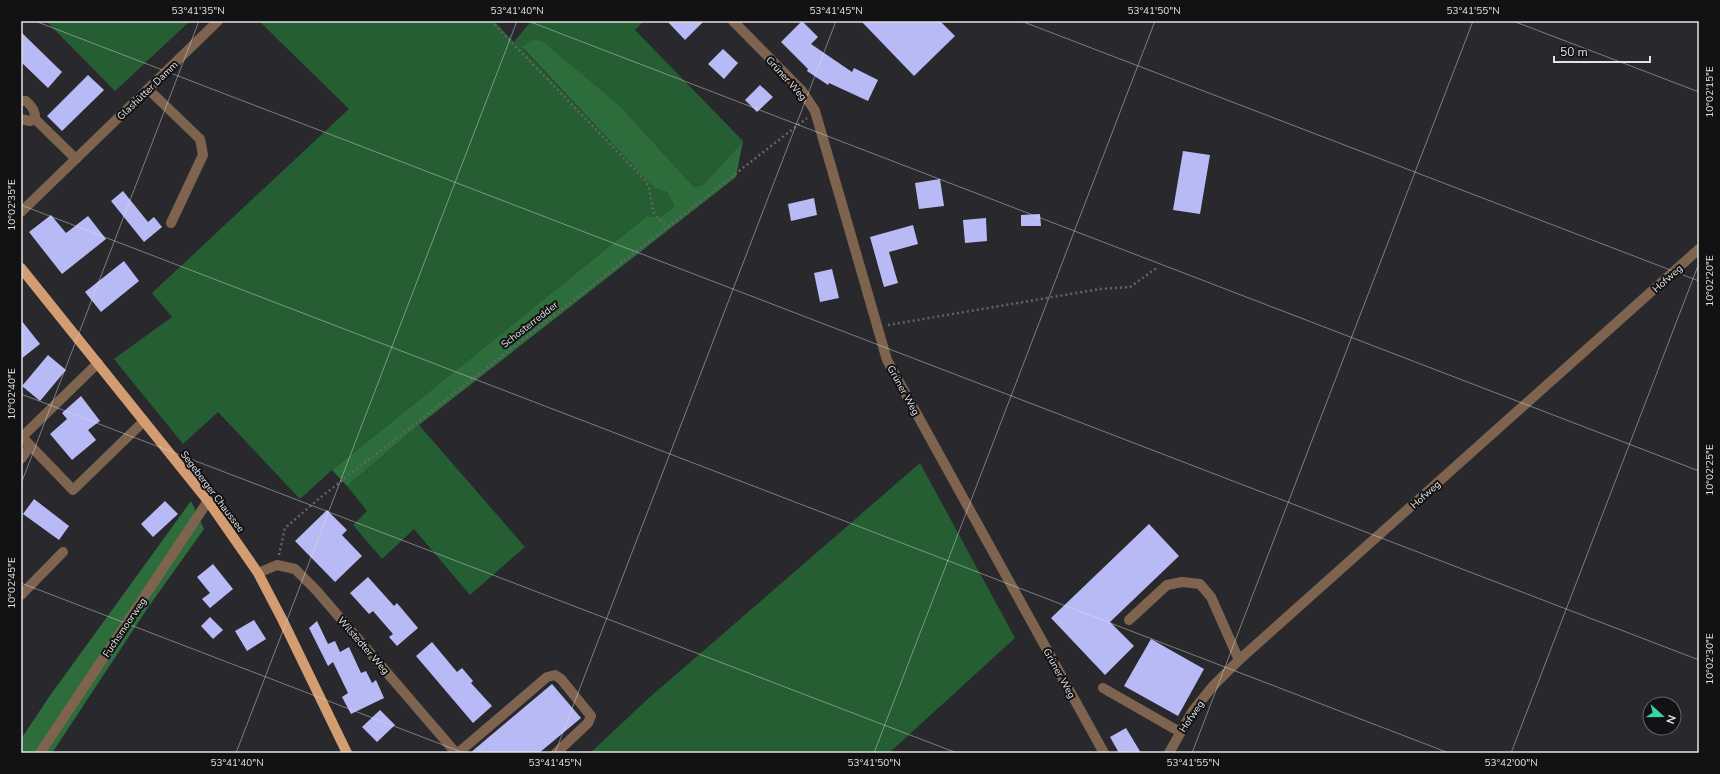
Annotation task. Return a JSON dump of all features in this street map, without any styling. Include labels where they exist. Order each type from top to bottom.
[{"type":"main road","name":"Segeberger Chaussee","points":[[21,268],[208,501],[258,573],[347,753]]},
{"type":"street","name":"Glashütter Damm","points":[[21,212],[218,21]]},
{"type":"street","name":"Grüner Weg","points":[[733,21],[802,91],[815,111],[887,360],[1104,753]]},
{"type":"street","points":[[148,89],[200,139],[203,155],[171,223]]},
{"type":"street","points":[[21,101],[26,101],[34,109],[34,119]]},
{"type":"street","points":[[21,119],[30,121],[34,119]]},
{"type":"street","points":[[34,119],[76,159]]},
{"type":"street","name":"Hofweg","points":[[1169,753],[1192,712],[1213,686],[1239,660],[1699,249]]},
{"type":"street","points":[[98,363],[22,437],[73,490],[144,421]]},
{"type":"street","points":[[21,459],[30,446]]},
{"type":"street","name":"Fuchsmoorweg","points":[[40,753],[208,501]]},
{"type":"street","points":[[21,595],[63,552]]},
{"type":"street","points":[[258,573],[277,565]]},
{"type":"street","name":"Wilstedter Weg","points":[[277,565],[295,569],[316,590],[457,753]]},
{"type":"street","points":[[1129,620],[1167,585],[1182,582],[1200,584],[1211,597],[1239,660]]},
{"type":"street","points":[[457,753],[547,677],[555,675],[561,679],[591,716],[588,724],[556,753]]},
{"type":"street","points":[[1103,688],[1180,732]]},
{"type":"path","points":[[491,21],[645,180],[649,187],[653,212],[667,227]]},
{"type":"path","name":"Schosterredder","points":[[277,565],[285,528],[320,497],[815,111]]},
{"type":"path","points":[[878,327],[1100,289],[1130,287],[1158,267]]},
{"type":"green space","points":[[46,21],[190,21],[115,91]]},
{"type":"green space","points":[[259,21],[494,21],[514,42],[531,21],[644,21],[635,30],[743,141],[703,185],[694,187],[621,107],[522,48],[655,189],[667,192],[674,205],[672,209],[660,217],[647,216],[332,470],[300,499],[218,412],[183,444],[114,359],[172,317],[152,293],[349,109]]},
{"type":"green space","points":[[533,40],[542,41],[621,107],[694,187],[703,185],[743,141],[736,177],[419,425],[347,486],[332,470],[647,216],[660,217],[672,209],[674,205],[667,192],[655,189],[522,47]]},
{"type":"green space","points":[[419,425],[525,547],[470,595],[414,529],[382,559],[353,525],[367,511],[347,486]]},
{"type":"green space","points":[[920,463],[1015,638],[889,753],[590,753],[650,697]]},
{"type":"green space","points":[[191,501],[204,529],[149,606],[52,753],[21,753],[21,739],[49,697]]},
{"type":"building","points":[[667,21],[704,21],[685,40]]},
{"type":"building","points":[[802,21],[818,37],[811,44],[852,72],[854,68],[878,80],[868,101],[829,83],[828,85],[807,71],[808,69],[781,42]]},
{"type":"building","points":[[861,21],[940,21],[955,36],[914,76]]},
{"type":"building","points":[[21,32],[62,72],[48,88],[21,62]]},
{"type":"building","points":[[723,49],[738,63],[724,79],[708,64]]},
{"type":"building","points":[[88,75],[104,90],[62,131],[47,116]]},
{"type":"building","points":[[760,85],[773,97],[757,112],[745,100]]},
{"type":"building","points":[[1183,151],[1210,155],[1200,214],[1173,210]]},
{"type":"building","points":[[940,179],[944,206],[919,209],[915,183]]},
{"type":"building","points":[[123,191],[148,222],[154,217],[162,227],[144,242],[111,201]]},
{"type":"building","points":[[814,198],[817,215],[791,221],[788,204]]},
{"type":"building","points":[[1040,214],[1041,226],[1021,226],[1021,215]]},
{"type":"building","points":[[51,215],[66,233],[88,216],[106,239],[62,274],[29,232]]},
{"type":"building","points":[[986,218],[987,241],[965,243],[963,220]]},
{"type":"building","points":[[913,225],[918,244],[889,252],[898,283],[884,287],[870,237]]},
{"type":"building","points":[[124,261],[139,281],[101,312],[85,292]]},
{"type":"building","points":[[832,269],[839,298],[820,302],[814,273]]},
{"type":"building","points":[[21,320],[40,344],[21,359]]},
{"type":"building","points":[[48,355],[66,370],[40,401],[22,386]]},
{"type":"building","points":[[81,396],[100,421],[88,430],[96,440],[72,460],[50,434],[67,419],[62,413]]},
{"type":"building","points":[[34,499],[69,526],[59,540],[23,514]]},
{"type":"building","points":[[165,501],[178,514],[153,537],[141,524]]},
{"type":"building","points":[[327,510],[347,530],[342,535],[362,556],[335,582],[295,541]]},
{"type":"building","points":[[1149,524],[1179,556],[1110,622],[1134,646],[1105,675],[1051,618]]},
{"type":"building","points":[[213,564],[233,589],[210,608],[202,599],[210,593],[197,577]]},
{"type":"building","points":[[368,577],[394,606],[397,603],[418,628],[397,646],[389,637],[393,634],[373,611],[369,614],[350,593]]},
{"type":"building","points":[[210,617],[223,630],[213,639],[201,626]]},
{"type":"building","points":[[254,620],[266,639],[247,651],[235,631]]},
{"type":"building","points":[[317,621],[328,644],[335,641],[340,652],[349,647],[361,673],[366,671],[372,683],[376,680],[384,698],[351,714],[342,697],[348,693],[333,662],[328,666],[309,628]]},
{"type":"building","points":[[1151,639],[1204,669],[1178,716],[1124,686]]},
{"type":"building","points":[[432,642],[457,672],[462,668],[473,681],[471,683],[492,706],[473,723],[416,656]]},
{"type":"building","points":[[552,684],[581,718],[539,753],[470,753]]},
{"type":"building","points":[[380,710],[395,725],[377,742],[362,727]]},
{"type":"building","points":[[1126,728],[1141,753],[1119,753],[1110,737]]}]
